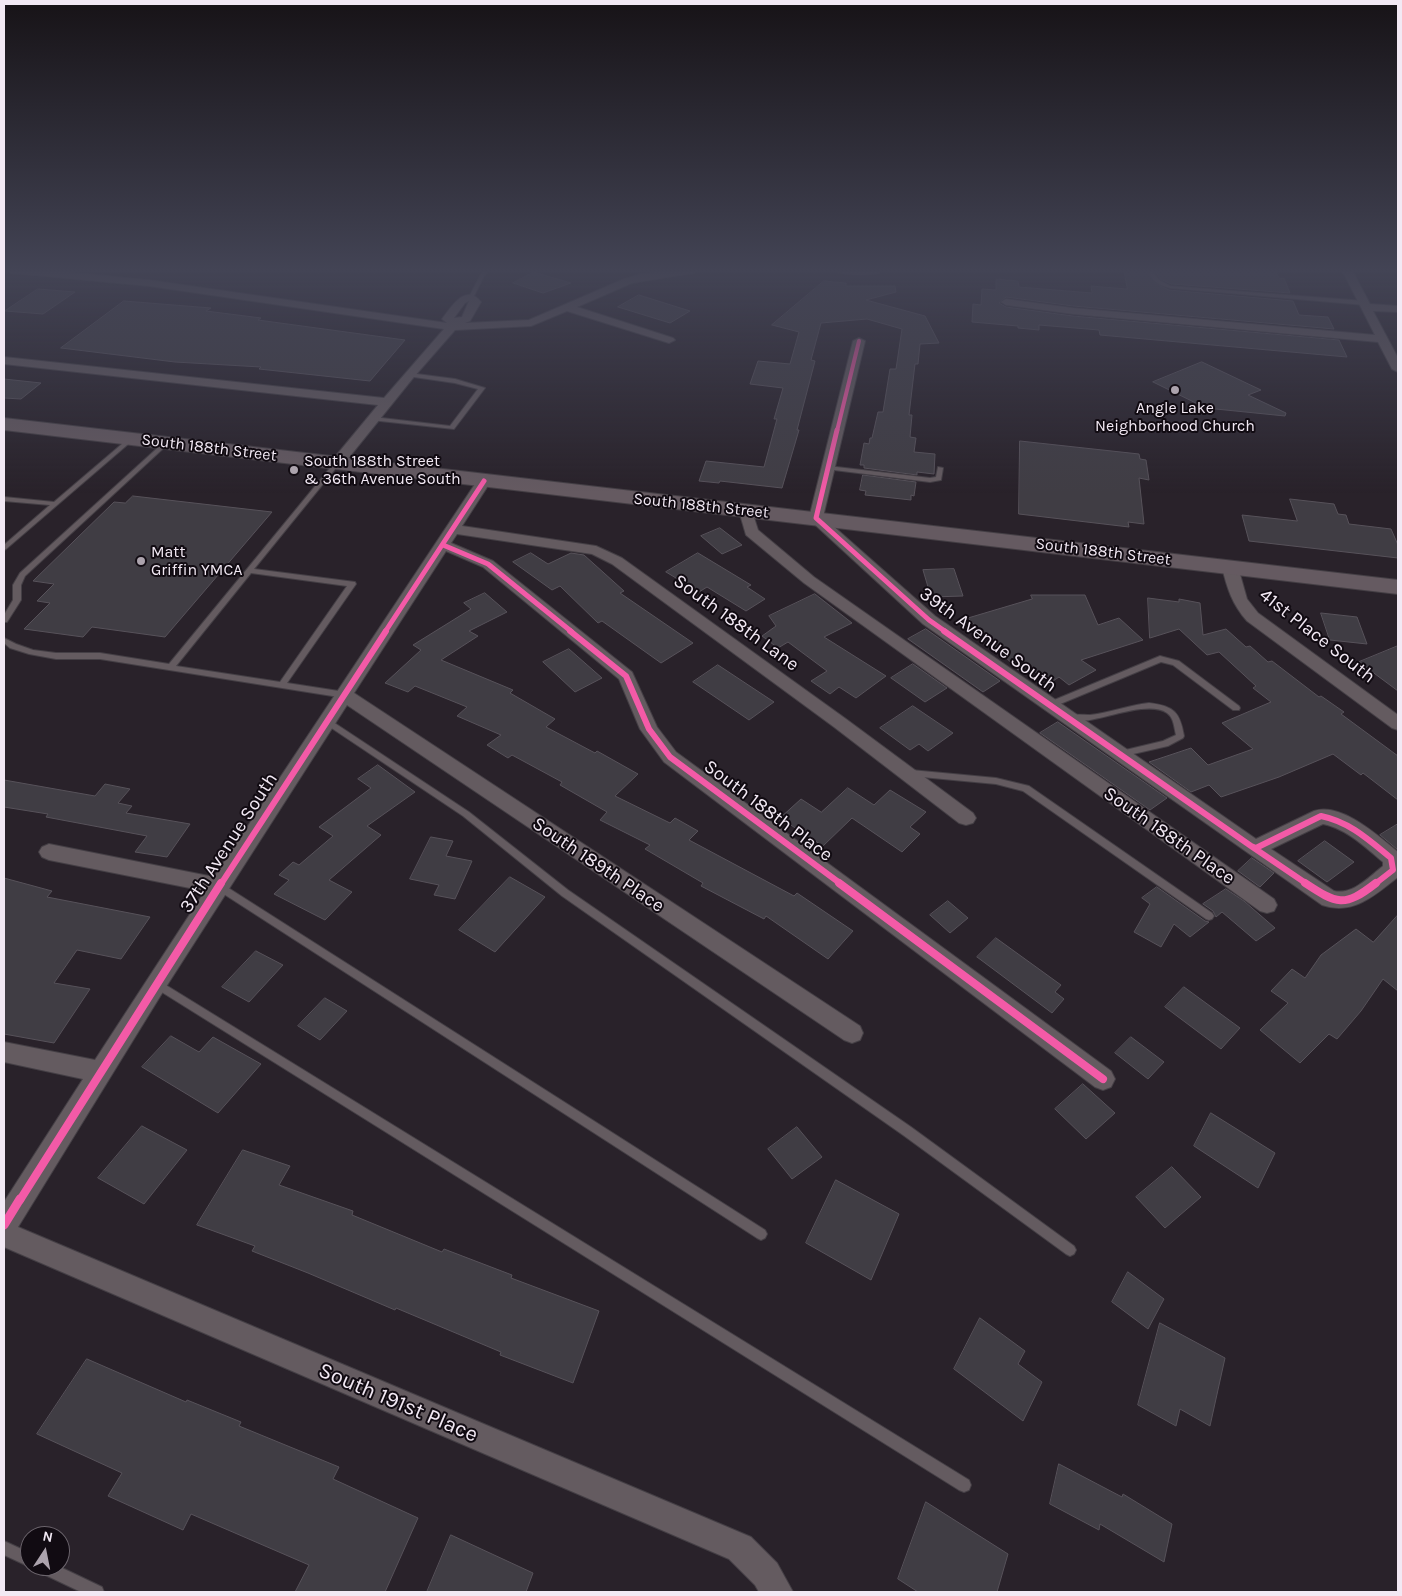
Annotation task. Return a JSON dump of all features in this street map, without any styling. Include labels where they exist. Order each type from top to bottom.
[{"type":"main road","name":"South 188th Street","points":[[4,424],[1398,587]]},
{"type":"street","points":[[337,464],[409,375],[436,344]]},
{"type":"street","points":[[816,518],[858,344]]},
{"type":"street","points":[[1387,344],[1398,368]]},
{"type":"street","points":[[4,360],[387,402]]},
{"type":"street","name":"37th Avenue South","points":[[4,1225],[156,983],[484,481]]},
{"type":"street","name":"South 188th Place","points":[[746,511],[751,532],[809,580],[1266,905]]},
{"type":"street","name":"39th Avenue South","points":[[816,518],[929,620],[1251,846],[1329,899],[1337,902],[1355,897],[1393,870],[1390,858],[1354,827],[1330,817],[1321,816],[1256,848],[1251,846]]},
{"type":"street","name":"South 188th Lane","points":[[454,529],[596,550],[610,557],[966,818]]},
{"type":"street","name":"South 188th Place","points":[[443,545],[488,564],[626,676],[649,729],[670,756],[1103,1079]]},
{"type":"street","name":"41st Place South","points":[[1230,567],[1237,598],[1244,610],[1260,624],[1398,724]]},
{"type":"street","name":"South 189th Place","points":[[345,696],[852,1033]]},
{"type":"street","points":[[49,852],[219,886]]},
{"type":"street","points":[[4,1052],[101,1072]]},
{"type":"street","name":"South 191st Place","points":[[4,1234],[740,1548],[766,1574],[777,1592]]},
{"type":"lane","points":[[373,419],[452,428],[482,388],[455,381],[409,375]]},
{"type":"lane","points":[[4,548],[131,439]]},
{"type":"lane","points":[[4,620],[17,600],[17,585],[22,575],[166,443]]},
{"type":"lane","points":[[170,668],[337,464]]},
{"type":"lane","points":[[828,468],[930,480],[939,479],[940,468]]},
{"type":"lane","points":[[4,499],[56,504]]},
{"type":"lane","points":[[250,570],[352,584],[282,685]]},
{"type":"lane","points":[[4,640],[14,646],[32,652],[56,656],[100,656],[345,696]]},
{"type":"lane","points":[[1050,705],[1160,659],[1176,663],[1236,708]]},
{"type":"lane","points":[[1069,718],[1099,716],[1144,705],[1163,708],[1174,714],[1180,724],[1180,736],[1165,744],[1120,754]]},
{"type":"lane","points":[[327,721],[466,814],[566,893],[907,1132],[1070,1250]]},
{"type":"lane","points":[[906,773],[996,781],[1026,788],[1209,916]]},
{"type":"lane","points":[[219,886],[761,1234]]},
{"type":"lane","points":[[156,983],[964,1485]]},
{"type":"lane","points":[[4,1548],[20,1555]]},
{"type":"lane","points":[[63,1576],[97,1592]]},
{"type":"building","points":[[66,344],[401,344],[370,381],[259,369],[261,367],[175,362],[61,348]]},
{"type":"building","points":[[795,344],[815,344],[811,360],[815,361],[797,430],[799,430],[782,488],[720,481],[719,483],[699,481],[706,461],[764,467],[777,419],[774,419],[783,388],[750,384],[758,361],[790,364]]},
{"type":"building","points":[[900,344],[920,344],[918,364],[915,364],[909,415],[912,415],[910,437],[916,438],[914,452],[935,454],[934,474],[917,472],[917,475],[864,468],[864,465],[860,465],[864,443],[869,444],[878,412],[883,412],[890,369],[896,369]]},
{"type":"building","points":[[1206,344],[1341,344],[1347,357]]},
{"type":"building","points":[[1202,362],[1261,390],[1248,395],[1286,413],[1285,416],[1206,408],[1153,382]]},
{"type":"building","points":[[4,379],[41,383],[21,399],[4,398]]},
{"type":"building","points":[[1020,441],[1139,454],[1140,459],[1146,460],[1149,480],[1139,478],[1144,524],[1128,522],[1129,527],[1019,514]]},
{"type":"building","points":[[863,475],[916,482],[914,496],[911,495],[911,500],[865,495],[866,491],[860,490]]},
{"type":"building","name":"Matt Griffin YMCA","points":[[133,496],[272,512],[165,637],[92,627],[83,637],[24,629],[50,603],[37,601],[54,584],[33,581],[114,502],[125,503]]},
{"type":"building","points":[[1290,499],[1334,504],[1338,514],[1346,515],[1349,524],[1391,529],[1398,545],[1398,558],[1249,541],[1242,515],[1297,521]]},
{"type":"building","points":[[720,528],[742,545],[722,554],[701,536]]},
{"type":"building","points":[[531,553],[548,564],[571,553],[584,555],[624,591],[620,593],[693,643],[661,663],[602,621],[598,623],[560,586],[552,590],[513,562]]},
{"type":"building","points":[[698,553],[751,585],[747,587],[765,599],[746,611],[707,587],[699,592],[666,572]]},
{"type":"building","points":[[954,569],[963,596],[931,597],[923,570]]},
{"type":"building","points":[[485,593],[507,612],[469,631],[478,636],[441,660],[513,690],[510,693],[555,719],[546,727],[595,753],[597,751],[638,774],[615,796],[670,823],[675,818],[698,831],[689,840],[794,896],[797,893],[853,931],[828,959],[766,916],[764,919],[701,886],[703,883],[645,849],[650,845],[600,820],[607,812],[560,785],[562,782],[512,755],[508,758],[487,745],[501,735],[457,716],[467,707],[415,686],[408,692],[385,683],[421,650],[413,645],[471,609],[464,603]]},
{"type":"building","points":[[815,594],[852,623],[824,637],[886,676],[856,698],[839,687],[830,694],[811,681],[827,671],[788,642],[778,648],[762,636],[776,626],[769,616]]},
{"type":"building","points":[[1031,595],[1085,595],[1098,625],[1119,618],[1143,640],[1081,660],[1096,670],[1069,685],[1059,677],[1050,683],[1026,665],[1018,670],[968,618],[1032,599]]},
{"type":"building","points":[[1148,598],[1179,602],[1179,599],[1200,603],[1203,635],[1226,629],[1246,647],[1250,646],[1268,662],[1272,661],[1319,697],[1321,696],[1344,712],[1341,714],[1398,756],[1398,800],[1363,773],[1361,775],[1333,754],[1279,777],[1221,797],[1209,785],[1191,792],[1149,762],[1191,748],[1208,765],[1253,749],[1222,723],[1271,702],[1253,688],[1256,686],[1219,652],[1207,655],[1179,629],[1150,638]]},
{"type":"building","points":[[1321,613],[1357,617],[1367,644],[1330,640]]},
{"type":"building","points":[[926,629],[1000,681],[983,692],[908,639]]},
{"type":"building","points":[[1398,646],[1398,691],[1359,662]]},
{"type":"building","points":[[569,649],[602,678],[575,692],[543,662]]},
{"type":"building","points":[[913,664],[947,688],[925,702],[891,678]]},
{"type":"building","points":[[718,665],[774,702],[749,720],[693,682]]},
{"type":"building","points":[[913,706],[953,733],[928,751],[919,744],[910,750],[880,728]]},
{"type":"building","points":[[1058,722],[1167,798],[1150,810],[1040,733]]},
{"type":"building","points":[[378,765],[415,792],[367,826],[381,835],[329,880],[352,892],[325,920],[274,894],[289,880],[279,875],[293,862],[299,865],[333,836],[319,827],[371,788],[358,779]]},
{"type":"building","points":[[4,780],[95,796],[105,784],[130,789],[118,803],[132,806],[126,813],[190,824],[167,857],[135,852],[147,836],[46,817],[48,814],[4,807]]},
{"type":"building","points":[[848,788],[874,805],[890,790],[926,812],[910,827],[920,834],[902,852],[852,818],[823,846],[780,818],[801,799],[821,812]]},
{"type":"building","points":[[1398,824],[1398,850],[1380,835]]},
{"type":"building","points":[[431,837],[453,841],[446,856],[472,861],[455,899],[434,895],[439,885],[410,879]]},
{"type":"building","points":[[1325,841],[1354,862],[1327,882],[1298,861]]},
{"type":"building","points":[[1252,858],[1274,873],[1260,887],[1238,871]]},
{"type":"building","points":[[510,877],[545,897],[495,952],[459,930]]},
{"type":"building","points":[[4,878],[52,891],[47,897],[150,917],[121,959],[77,950],[54,983],[90,989],[54,1043],[4,1034]]},
{"type":"building","points":[[1157,887],[1209,922],[1190,937],[1174,924],[1161,947],[1134,932],[1150,904],[1142,898]]},
{"type":"building","points":[[1226,889],[1244,901],[1275,928],[1256,941],[1222,912],[1216,917],[1213,911],[1203,904]]},
{"type":"building","points":[[948,901],[968,918],[950,933],[930,915]]},
{"type":"building","points":[[1398,915],[1398,991],[1383,979],[1361,1011],[1337,1039],[1329,1034],[1300,1063],[1260,1030],[1288,1003],[1271,991],[1292,969],[1305,978],[1321,955],[1356,929],[1373,942]]},
{"type":"building","points":[[996,938],[1061,985],[1055,992],[1064,999],[1052,1013],[977,957]]},
{"type":"building","points":[[256,951],[283,965],[249,1002],[222,987]]},
{"type":"building","points":[[1184,987],[1240,1028],[1221,1049],[1165,1007]]},
{"type":"building","points":[[325,998],[347,1011],[320,1040],[298,1026]]},
{"type":"building","points":[[171,1036],[199,1052],[213,1037],[261,1064],[218,1113],[142,1067]]},
{"type":"building","points":[[1131,1037],[1164,1062],[1148,1079],[1115,1053]]},
{"type":"building","points":[[1083,1084],[1115,1113],[1086,1139],[1055,1109]]},
{"type":"building","points":[[1211,1113],[1275,1153],[1258,1188],[1194,1146]]},
{"type":"building","points":[[142,1126],[187,1150],[144,1204],[98,1178]]},
{"type":"building","points":[[797,1127],[822,1157],[792,1179],[768,1149]]},
{"type":"building","points":[[243,1150],[290,1166],[279,1185],[353,1211],[352,1215],[442,1252],[444,1249],[512,1275],[511,1278],[599,1311],[573,1383],[500,1355],[501,1352],[396,1308],[395,1310],[252,1251],[255,1246],[197,1225]]},
{"type":"building","points":[[1172,1167],[1201,1197],[1165,1228],[1136,1197]]},
{"type":"building","points":[[836,1180],[899,1214],[871,1280],[806,1243]]},
{"type":"building","points":[[1128,1272],[1164,1299],[1148,1329],[1112,1302]]},
{"type":"building","points":[[980,1318],[1025,1351],[1018,1364],[1042,1382],[1023,1421],[954,1369]]},
{"type":"building","points":[[1160,1323],[1225,1358],[1210,1426],[1180,1409],[1176,1426],[1138,1405]]},
{"type":"building","points":[[87,1359],[186,1402],[187,1400],[241,1422],[239,1426],[339,1467],[333,1479],[418,1518],[385,1592],[295,1592],[309,1565],[191,1514],[183,1530],[108,1496],[122,1473],[37,1434]]},
{"type":"building","points":[[1059,1464],[1122,1497],[1123,1494],[1172,1524],[1164,1562],[1100,1524],[1099,1530],[1050,1504]]},
{"type":"building","points":[[926,1502],[1008,1554],[997,1592],[918,1592],[898,1579]]},
{"type":"building","points":[[451,1535],[533,1573],[526,1592],[427,1592]]},
{"type":"cycle path","points":[[858,344],[816,518],[929,620],[1251,846]]},
{"type":"cycle path","points":[[4,1225],[156,983],[484,481]]},
{"type":"cycle path","points":[[443,545],[488,564],[626,676],[649,729],[670,757],[1103,1079]]},
{"type":"cycle path","points":[[1321,816],[1350,826],[1367,838],[1391,858],[1393,870],[1355,897],[1338,901],[1329,899],[1251,846],[1256,848],[1321,816]]},
{"type":"place","name":"Angle Lake Neighborhood Church","points":[[1175,390]]},
{"type":"place","name":"South 188th Street & 36th Avenue South","points":[[294,470]]},
{"type":"place","name":"Matt Griffin YMCA","points":[[141,561]]}]
